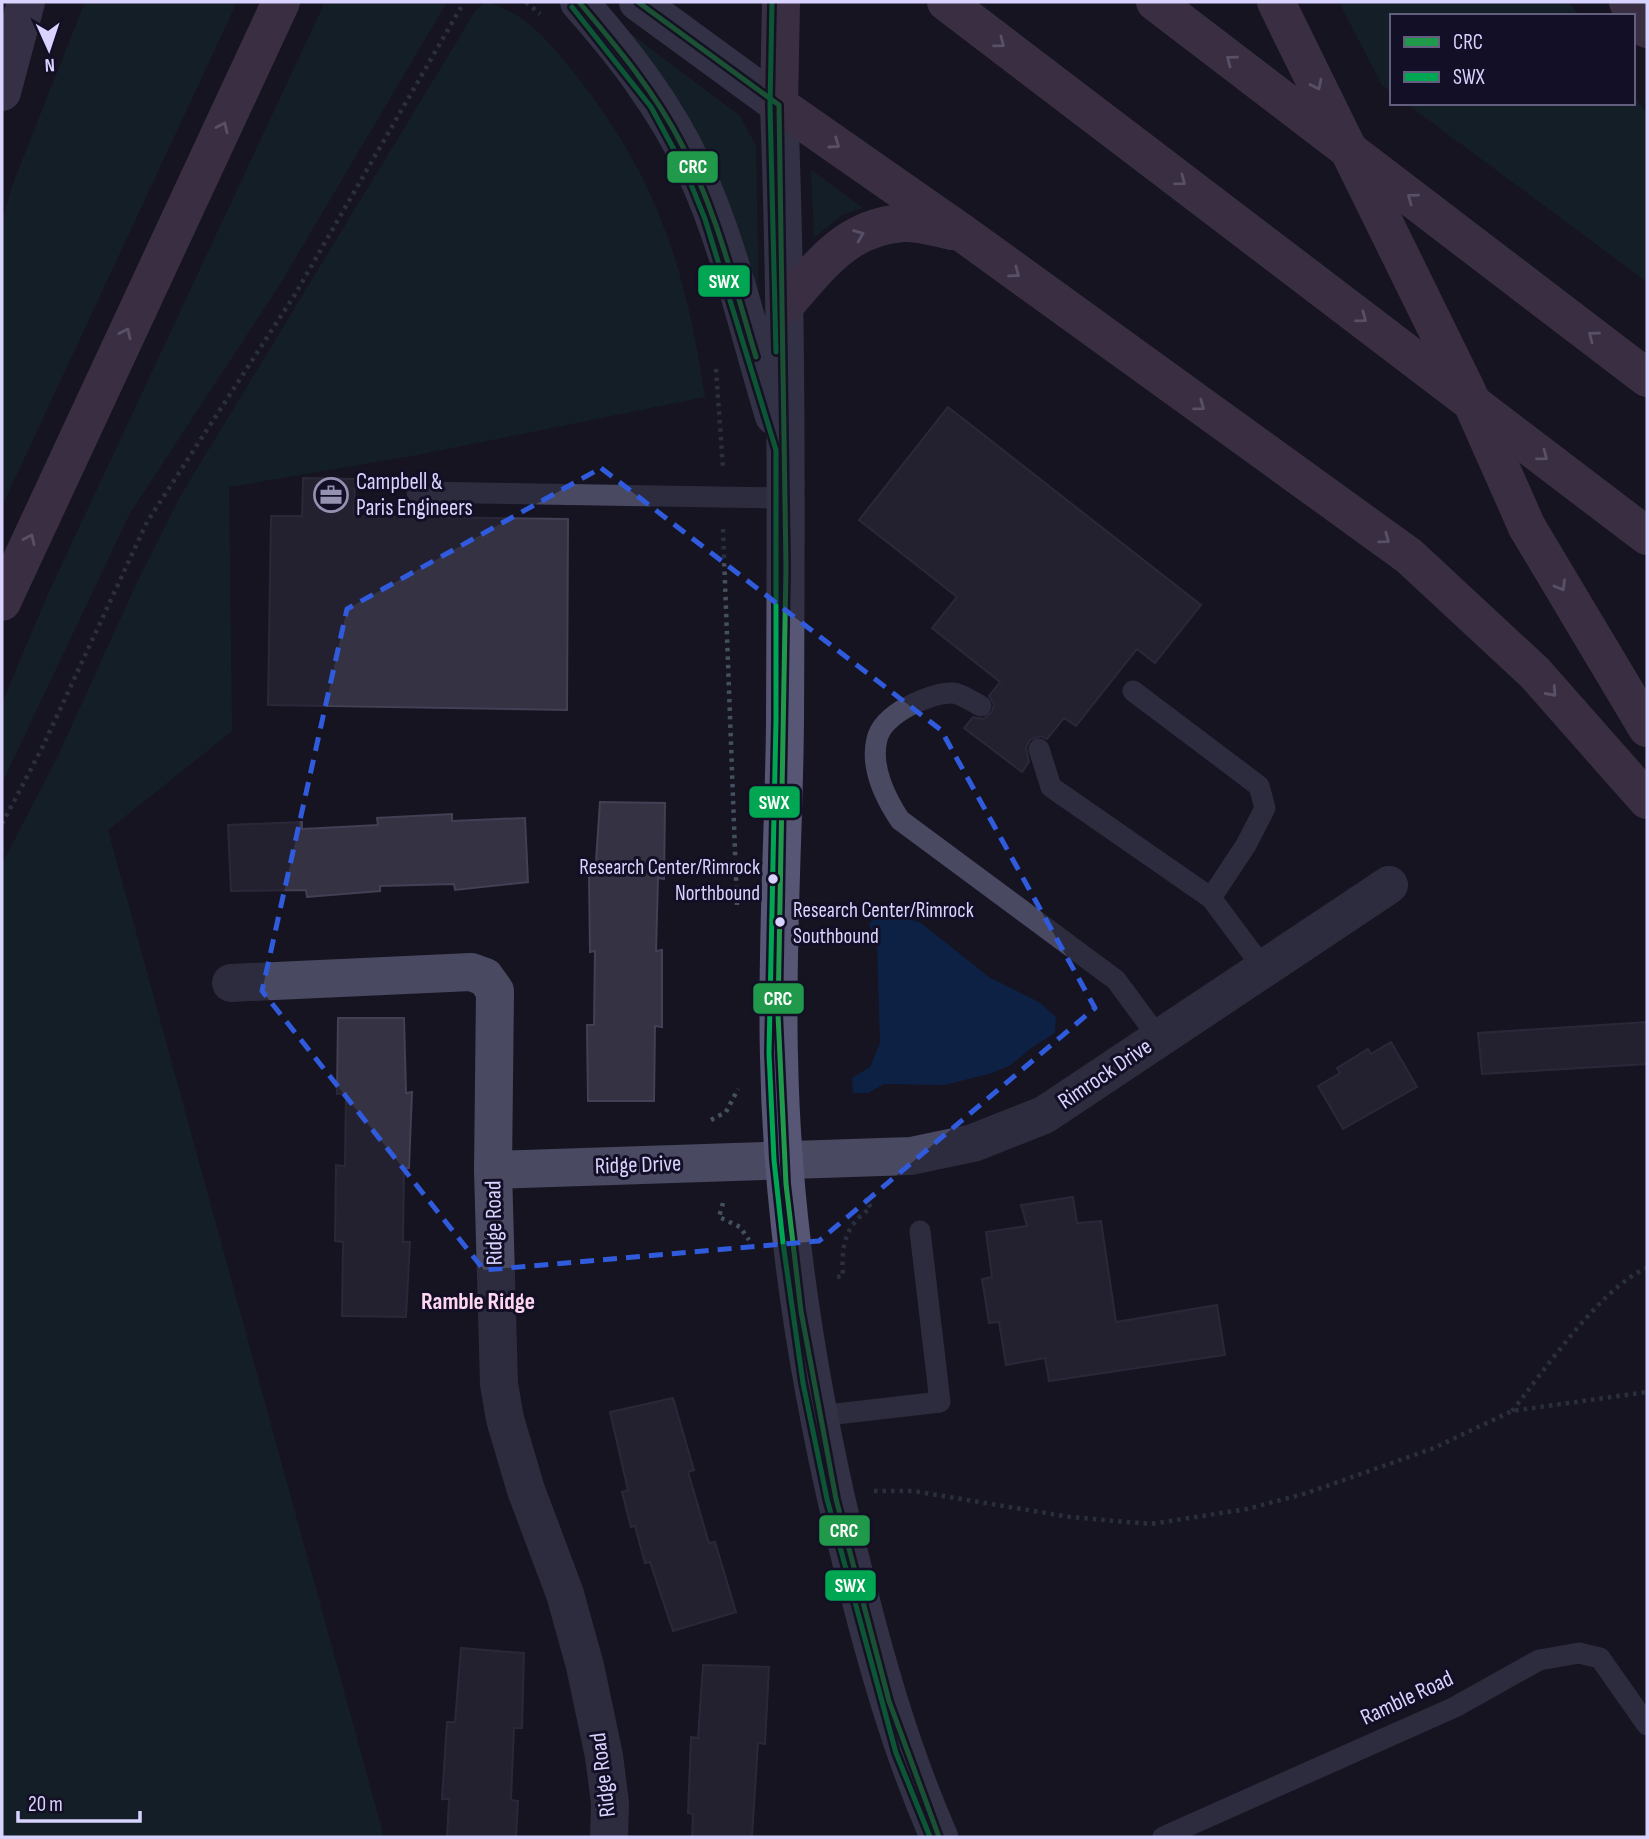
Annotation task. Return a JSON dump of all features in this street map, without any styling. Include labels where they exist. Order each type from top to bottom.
[{"type":"highway","points":[[2,601],[281,2]]},
{"type":"highway","points":[[782,2],[779,106],[961,232],[1409,556],[1535,673],[1647,800]]},
{"type":"highway","points":[[946,2],[1647,536]]},
{"type":"highway","points":[[1155,2],[1647,377]]},
{"type":"highway","points":[[1276,2],[1465,387],[1527,527],[1647,729]]},
{"type":"highway","points":[[1628,2],[1647,29]]},
{"type":"highway","points":[[786,304],[846,240],[878,227],[906,223],[961,232]]},
{"type":"main road","points":[[2,92],[26,2]]},
{"type":"main road","points":[[638,2],[779,106],[786,304],[784,804],[778,1054],[783,1160],[800,1302],[835,1497],[904,1751],[939,1837]]},
{"type":"main road","points":[[563,11],[617,46],[658,102],[694,168],[713,216],[785,449]]},
{"type":"street","name":"Rimrock Drive","points":[[783,1160],[911,1156],[973,1143],[1044,1115],[1389,885]]},
{"type":"street","name":"Ridge Road","points":[[232,983],[471,972],[485,977],[495,991],[493,1170],[499,1384],[505,1419],[526,1490],[565,1594],[585,1666],[604,1756],[610,1803],[609,1837]]},
{"type":"street","name":"Ridge Drive","points":[[493,1170],[783,1160]]},
{"type":"lane","points":[[417,492],[785,498]]},
{"type":"lane","points":[[1133,691],[1259,786],[1265,808],[1247,845],[1211,898]]},
{"type":"lane","points":[[981,706],[955,693],[929,696],[895,715],[877,738],[878,766],[884,796],[900,820],[1116,980],[1158,1037]]},
{"type":"lane","points":[[1039,749],[1051,787],[1211,898],[1264,969]]},
{"type":"lane","points":[[819,1416],[940,1402],[920,1231]]},
{"type":"lane","name":"Ramble Road","points":[[1163,1837],[1455,1707],[1539,1660],[1579,1653],[1600,1658],[1647,1725]]},
{"type":"path","points":[[2,824],[43,746],[147,522],[294,296],[464,2]]},
{"type":"path","points":[[526,2],[563,11]]},
{"type":"path","points":[[714,358],[720,402],[723,467]]},
{"type":"path","points":[[723,521],[737,906]]},
{"type":"path","points":[[711,1129],[708,1121],[726,1112],[739,1085]]},
{"type":"path","points":[[843,1276],[844,1236],[857,1217],[871,1208]]},
{"type":"path","points":[[1512,1411],[1600,1305],[1634,1273],[1647,1268]]},
{"type":"path","points":[[835,1497],[891,1489],[1070,1517],[1152,1524],[1247,1509],[1307,1493],[1434,1448],[1512,1411],[1647,1392]]},
{"type":"highlighted area","points":[[601,468],[941,730],[1095,1008],[819,1241],[484,1270],[262,991],[347,609]]},
{"type":"green space","points":[[85,2],[237,2],[2,506],[2,223],[12,186]]},
{"type":"green space","points":[[325,2],[447,2],[279,286],[130,513],[2,783],[2,703],[48,594]]},
{"type":"green space","points":[[486,2],[513,13],[547,41],[604,113],[628,150],[664,226],[677,265],[688,306],[705,397],[417,455],[229,487],[232,731],[108,830],[384,1837],[2,1837],[2,864],[59,754],[138,580],[181,495],[476,10]]},
{"type":"green space","points":[[1339,2],[1569,2],[1578,14],[1390,14],[1390,91],[1382,85]]},
{"type":"green space","points":[[618,24],[740,116],[756,146],[759,314]]},
{"type":"green space","points":[[1635,97],[1647,114],[1647,282],[1409,105],[1635,105]]},
{"type":"green space","points":[[811,170],[863,208],[842,215],[814,238]]},
{"type":"water","points":[[880,908],[921,923],[989,977],[1039,1002],[1056,1017],[1055,1033],[1011,1065],[992,1073],[945,1085],[884,1084],[868,1093],[853,1093],[852,1078],[870,1067],[880,1043],[877,941],[869,925]]},
{"type":"building","points":[[948,407],[1201,605],[1155,663],[1137,649],[1076,726],[1064,718],[1047,739],[1041,736],[1030,740],[1026,747],[1029,762],[1022,772],[964,728],[973,717],[983,719],[992,712],[994,704],[989,696],[1000,682],[932,628],[957,597],[859,520]]},
{"type":"building","points":[[303,478],[355,479],[354,516],[568,519],[567,710],[268,705],[271,516],[302,516]]},
{"type":"building","points":[[600,802],[665,803],[664,879],[658,878],[656,951],[662,950],[662,1027],[655,1026],[654,1101],[588,1101],[587,1025],[594,1025],[595,951],[590,952],[589,876],[595,876]]},
{"type":"building","points":[[452,814],[452,821],[525,818],[528,882],[455,890],[454,884],[380,886],[380,891],[307,897],[306,890],[231,891],[228,825],[302,822],[302,829],[378,825],[377,818]]},
{"type":"building","points":[[338,1018],[404,1018],[406,1093],[412,1092],[409,1168],[404,1168],[403,1242],[410,1242],[406,1317],[342,1316],[343,1242],[335,1241],[336,1165],[345,1166],[346,1093],[337,1094]]},
{"type":"building","points":[[1647,1022],[1647,1064],[1482,1074],[1478,1033]]},
{"type":"building","points":[[1391,1042],[1417,1087],[1343,1129],[1318,1086],[1340,1073],[1337,1068],[1368,1049],[1371,1054]]},
{"type":"building","points":[[1073,1197],[1077,1223],[1101,1221],[1116,1322],[1217,1305],[1225,1355],[1049,1381],[1045,1358],[1006,1365],[999,1322],[989,1323],[982,1279],[992,1277],[986,1232],[1027,1226],[1021,1205]]},
{"type":"building","points":[[673,1398],[694,1470],[688,1472],[709,1543],[715,1542],[736,1612],[673,1631],[650,1562],[645,1563],[635,1526],[631,1527],[622,1492],[628,1490],[610,1412]]},
{"type":"building","points":[[461,1648],[524,1653],[522,1728],[514,1728],[511,1800],[518,1801],[516,1837],[447,1837],[449,1799],[442,1799],[447,1722],[455,1722]]},
{"type":"building","points":[[703,1665],[769,1667],[765,1744],[758,1743],[752,1837],[692,1837],[693,1814],[688,1813],[691,1737],[698,1738]]},
{"type":"transit line","name":"CRC","points":[[579,2],[648,88],[682,145],[715,223],[756,357]]},
{"type":"transit line","name":"CRC","points":[[638,2],[779,105],[786,568],[778,1014],[786,1184],[801,1311],[836,1499],[889,1701],[939,1837]]},
{"type":"transit line","name":"SWX","points":[[772,2],[770,105],[776,352]]},
{"type":"transit line","name":"SWX","points":[[572,7],[651,107],[686,172],[705,219],[776,450],[776,721],[769,1053],[774,1160],[783,1243],[803,1383],[827,1499],[896,1753],[930,1837]]},
{"type":"place","name":"Campbell & Paris Engineers","points":[[331,495]]},
{"type":"place","name":"Research Center/Rimrock Northbound","points":[[773,879]]},
{"type":"place","name":"Research Center/Rimrock Southbound","points":[[780,922]]},
{"type":"district","name":"Ramble Ridge","points":[[478,1301]]}]
